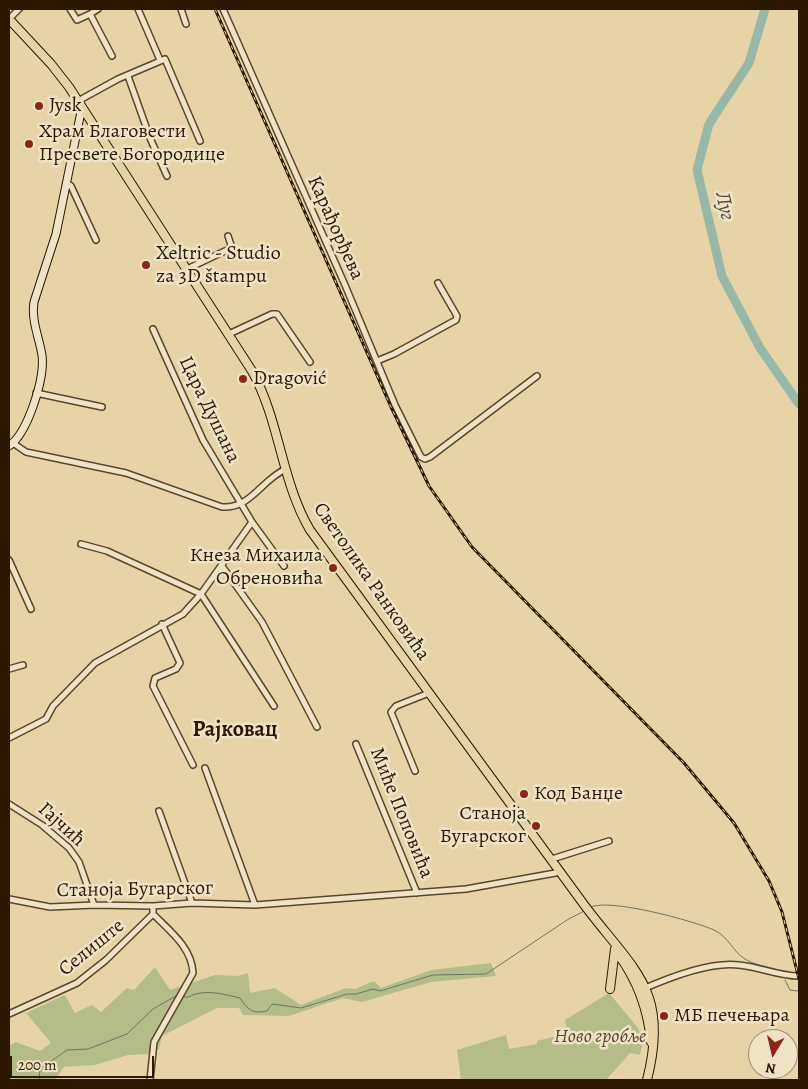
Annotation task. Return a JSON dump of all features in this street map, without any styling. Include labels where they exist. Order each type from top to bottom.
[{"type":"main road","name":"Светолика Ранковића","points":[[9,19],[54,67],[80,104],[185,270],[229,334],[264,395],[296,502],[310,530],[613,945],[630,960],[644,986],[652,1057],[647,1080]]},
{"type":"main road","points":[[610,989],[613,945]]},
{"type":"street","points":[[9,19],[19,9]]},
{"type":"street","points":[[70,9],[77,20],[98,9]]},
{"type":"street","points":[[138,9],[160,60]]},
{"type":"street","points":[[181,9],[186,24]]},
{"type":"street","name":"Карађорђева","points":[[223,9],[400,417],[424,458],[430,457],[537,376]]},
{"type":"street","points":[[90,14],[112,56]]},
{"type":"street","points":[[200,141],[165,59],[128,76],[80,104],[66,183],[50,256],[34,302],[34,320],[42,362],[36,393],[24,429],[11,445],[26,452],[126,473],[215,505],[226,507],[241,503],[286,469]]},
{"type":"street","points":[[128,76],[150,138],[167,176]]},
{"type":"street","points":[[66,183],[75,194],[96,240]]},
{"type":"street","points":[[185,270],[229,249],[231,245],[228,236]]},
{"type":"street","points":[[377,361],[394,354],[456,320],[457,316],[438,283]]},
{"type":"street","points":[[229,334],[275,314],[283,321],[310,362]]},
{"type":"street","name":"Цара Душана","points":[[153,329],[203,440],[252,522],[284,566]]},
{"type":"street","points":[[36,393],[102,407]]},
{"type":"street","points":[[9,738],[46,719],[53,706],[86,671],[117,649],[182,614],[202,594],[252,522]]},
{"type":"street","points":[[81,544],[107,551],[202,594],[274,706]]},
{"type":"street","points":[[9,560],[30,609]]},
{"type":"street","points":[[222,566],[262,622],[317,727]]},
{"type":"street","points":[[162,624],[180,663],[176,669],[155,678],[153,686],[194,765]]},
{"type":"street","points":[[9,669],[23,665]]},
{"type":"street","points":[[416,771],[391,712],[396,706],[429,693]]},
{"type":"street","name":"Миће Поповића","points":[[356,744],[417,893]]},
{"type":"street","points":[[205,768],[255,905]]},
{"type":"street","name":"Гајчић","points":[[9,804],[42,825],[69,848],[79,862],[94,905]]},
{"type":"street","points":[[159,811],[192,903]]},
{"type":"street","points":[[552,860],[609,841]]},
{"type":"street","name":"Станоја Бугарског","points":[[9,899],[50,907],[94,905],[153,906],[192,903],[255,905],[488,886],[561,872]]},
{"type":"street","points":[[150,1080],[154,1042],[193,973],[193,964],[186,949],[153,914],[153,906]]},
{"type":"street","name":"Селиште","points":[[9,1014],[77,983],[106,960],[153,914]]},
{"type":"street","points":[[644,986],[698,970],[733,964],[783,976],[799,976]]},
{"type":"green space","points":[[491,963],[496,976],[431,982],[362,1002],[343,998],[289,1016],[243,1015],[239,1008],[217,1008],[162,1036],[159,1049],[149,1054],[128,1055],[95,1065],[64,1067],[55,1080],[9,1080],[9,1046],[16,1042],[40,1051],[51,1043],[26,1013],[65,995],[75,1013],[92,1005],[101,1012],[127,988],[134,990],[155,967],[170,990],[215,975],[238,976],[248,973],[250,993],[275,988],[301,1005],[346,988],[355,989],[374,981],[381,988],[431,970]]},
{"type":"green space","name":"Ново гробље","points":[[609,993],[638,1028],[643,1041],[640,1055],[630,1053],[606,1080],[461,1080],[457,1050],[506,1035],[509,1049],[537,1044],[537,1041],[568,1033],[565,1020]]},
{"type":"waterway","name":"Луг","points":[[765,9],[749,63],[709,124],[697,170],[722,276],[760,348],[799,404]]},
{"type":"waterway","points":[[591,907],[601,905],[633,908],[671,916],[704,926],[719,933],[745,959],[781,971]]},
{"type":"waterway","points":[[184,997],[207,993],[224,994],[240,998],[245,1006],[251,1010],[262,1012],[267,1011],[272,1004],[301,1008],[347,994],[356,994],[373,989],[380,991],[433,975],[486,974],[567,920],[584,911]]},
{"type":"waterway","points":[[785,980],[790,990],[798,991]]},
{"type":"waterway","points":[[39,1080],[40,1069],[67,1050],[88,1049],[127,1034],[153,1009],[176,996]]},
{"type":"railway","points":[[215,9],[391,407],[429,486],[472,547],[684,763],[734,823],[769,881],[782,912],[799,979]]},
{"type":"place","name":"Jysk","points":[[39,106]]},
{"type":"place","name":"Храм Благовести Пресвете Богородице","points":[[29,144]]},
{"type":"place","name":"Xeltric - Studio za 3D štampu","points":[[146,265]]},
{"type":"place","name":"Dragović","points":[[243,379]]},
{"type":"place","name":"Кнеза Михаила Обреновића","points":[[333,568]]},
{"type":"place","name":"Код Банџе","points":[[524,794]]},
{"type":"place","name":"Станоја Бугарског","points":[[536,826]]},
{"type":"place","name":"МБ печењара","points":[[664,1016]]},
{"type":"district","name":"Рајковац","points":[[235,731]]}]
